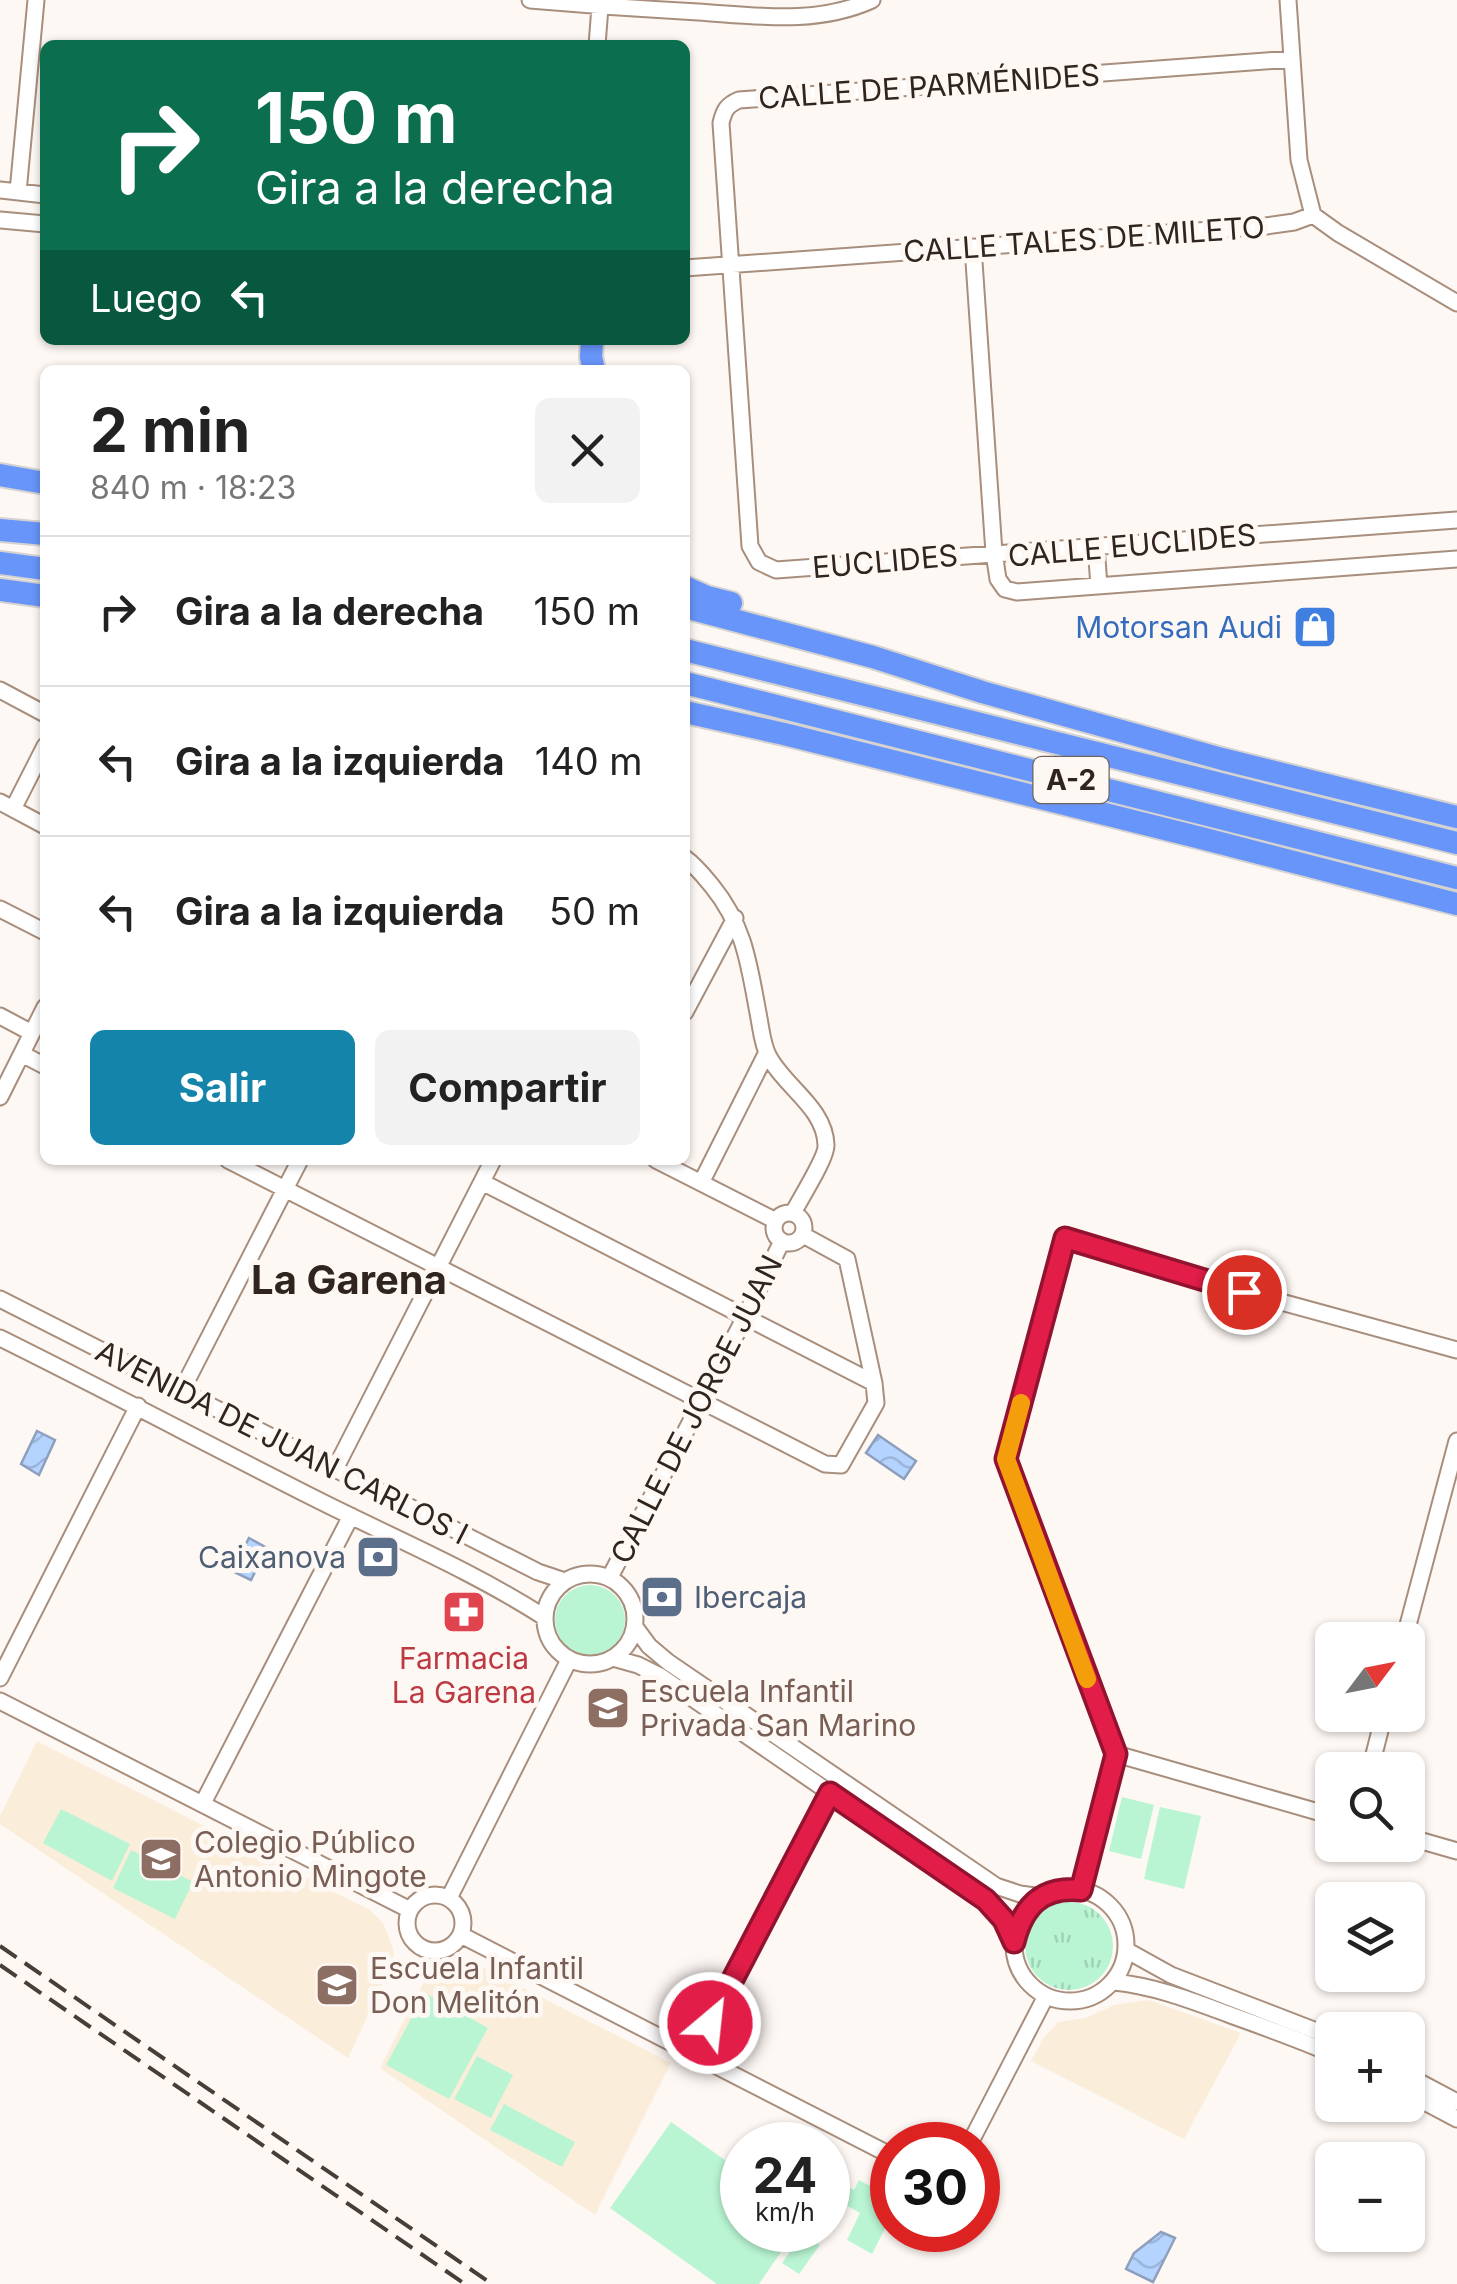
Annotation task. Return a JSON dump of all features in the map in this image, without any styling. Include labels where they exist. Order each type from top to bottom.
[{"type":"highway","points":[[0,475],[40,482]]},
{"type":"highway","points":[[0,487],[40,491]]},
{"type":"highway","points":[[0,530],[40,534]]},
{"type":"highway","points":[[0,563],[40,568]]},
{"type":"highway","points":[[690,589],[821,627],[873,657]]},
{"type":"highway","points":[[0,590],[40,598]]},
{"type":"highway","points":[[690,608],[1222,758],[1457,817]]},
{"type":"highway","name":"A-2","points":[[690,651],[1457,843]]},
{"type":"highway","name":"A-2","points":[[690,684],[1457,878]]},
{"type":"highway","points":[[690,710],[1454,904]]},
{"type":"street","points":[[18,192],[36,0]]},
{"type":"street","points":[[530,0],[803,18],[842,12],[872,0]]},
{"type":"street","points":[[1288,0],[1300,160],[1313,215],[1457,303]]},
{"type":"street","points":[[597,40],[600,7]]},
{"type":"street","name":"CALLE DE PARMÉNIDES","points":[[776,570],[760,562],[750,546],[721,123],[729,104],[739,100],[1292,60]]},
{"type":"street","points":[[0,190],[40,194]]},
{"type":"street","name":"CALLE TALES DE MILETO","points":[[690,268],[1266,226],[1313,215]]},
{"type":"street","points":[[0,220],[40,224]]},
{"type":"street","points":[[973,247],[994,553]]},
{"type":"street","name":"CALLE EUCLIDES","points":[[1457,520],[994,553],[998,579],[1005,589],[1018,592],[1457,560]]},
{"type":"street","points":[[1096,546],[1099,586]]},
{"type":"street","name":"EUCLIDES","points":[[776,570],[994,553]]},
{"type":"street","points":[[0,600],[40,599]]},
{"type":"street","points":[[0,690],[40,711]]},
{"type":"street","points":[[40,754],[6,805],[40,823]]},
{"type":"street","points":[[690,862],[717,892],[745,944],[766,1054],[823,1126],[827,1149],[793,1213]]},
{"type":"street","points":[[0,909],[40,929]]},
{"type":"street","points":[[690,1002],[734,918]]},
{"type":"street","points":[[0,1016],[32,1033]]},
{"type":"street","points":[[0,1097],[40,1017]]},
{"type":"street","points":[[22,1054],[40,1063]]},
{"type":"street","points":[[700,1183],[766,1054]]},
{"type":"street","points":[[238,1165],[701,1402],[826,1464],[841,1465],[876,1403],[874,1383],[847,1260],[803,1235]]},
{"type":"street","points":[[181,1392],[297,1165]]},
{"type":"street","points":[[334,1469],[490,1165]]},
{"type":"street","points":[[666,1165],[776,1220]]},
{"type":"street","points":[[482,1182],[874,1383]]},
{"type":"street","points":[[793,1213],[802,1219],[803,1235],[788,1243],[774,1230],[782,1214],[793,1213]]},
{"type":"street","points":[[1081,1890],[1116,1754],[1006,1459],[1065,1238],[1208,1282],[1457,1350]]},
{"type":"street","name":"CALLE DE JORGE JUAN","points":[[610,1578],[782,1241]]},
{"type":"street","name":"AVENIDA DE JUAN CARLOS I","points":[[0,1299],[538,1572],[565,1580]]},
{"type":"street","name":"AVENIDA DE JUAN CARLOS I","points":[[0,1338],[498,1588],[544,1617]]},
{"type":"street","points":[[0,1678],[138,1406]]},
{"type":"street","points":[[1409,1622],[1457,1440]]},
{"type":"street","points":[[203,1803],[351,1516]]},
{"type":"street","points":[[595,1573],[610,1578],[622,1586],[636,1612],[635,1627],[624,1650],[599,1664],[570,1660],[551,1642],[546,1630],[547,1603],[565,1580],[579,1574],[595,1573]]},
{"type":"street","points":[[635,1627],[668,1662],[992,1883],[1020,1894],[1042,1896]]},
{"type":"street","points":[[614,1658],[660,1676],[986,1900],[1004,1920],[1022,1974],[1046,1996],[1064,2001],[1099,1994],[1114,1982],[1126,1950],[1120,1918],[1110,1905],[1081,1890],[1060,1890],[1042,1896],[1027,1909],[1014,1942]]},
{"type":"street","points":[[449,1898],[570,1660]]},
{"type":"street","points":[[0,1701],[410,1910]]},
{"type":"street","points":[[1116,1754],[1315,1811]]},
{"type":"street","points":[[694,2054],[830,1793]]},
{"type":"street","points":[[1425,1842],[1457,1852]]},
{"type":"street","points":[[431,1894],[449,1898],[461,1910],[461,1936],[440,1951],[422,1949],[407,1928],[410,1910],[415,1902],[431,1894]]},
{"type":"street","points":[[461,1936],[870,2145]]},
{"type":"street","points":[[1126,1950],[1171,1975],[1315,2030]]},
{"type":"street","points":[[1114,1982],[1166,1991],[1315,2046]]},
{"type":"street","points":[[981,2122],[1046,1996]]},
{"type":"street","points":[[1425,2085],[1457,2102]]},
{"type":"street","points":[[1425,2102],[1457,2119]]},
{"type":"shaded area","name":"Colegio Público Antonio Mingote","points":[[37,1741],[370,1910],[383,1923],[394,1959],[348,2058],[0,1824],[0,1816]]},
{"type":"shaded area","points":[[472,1965],[671,2063],[595,2215],[380,2068],[423,1984],[434,1972]]},
{"type":"shaded area","points":[[1149,2000],[1241,2033],[1184,2139],[1031,2061],[1058,2022],[1086,2018],[1114,2005]]},
{"type":"green space","points":[[590,1585],[615,1595],[625,1620],[615,1645],[590,1655],[565,1645],[555,1620],[565,1595]]},
{"type":"green space","points":[[1122,1797],[1154,1805],[1141,1859],[1109,1851]]},
{"type":"green space","points":[[1160,1807],[1201,1816],[1184,1889],[1144,1879]]},
{"type":"green space","points":[[61,1809],[130,1844],[112,1881],[43,1843]]},
{"type":"green space","points":[[131,1850],[193,1882],[175,1919],[113,1888]]},
{"type":"green space","points":[[1069,1902],[1094,1909],[1106,1921],[1113,1946],[1106,1971],[1094,1983],[1069,1990],[1044,1983],[1032,1971],[1025,1946],[1032,1921],[1044,1909]]},
{"type":"green space","points":[[425,1993],[488,2028],[449,2099],[386,2065]]},
{"type":"green space","points":[[477,2056],[513,2075],[491,2118],[454,2099]]},
{"type":"green space","points":[[504,2104],[575,2142],[562,2167],[490,2130]]},
{"type":"green space","points":[[671,2122],[720,2157],[720,2252],[781,2252],[759,2284],[717,2284],[610,2208]]},
{"type":"green space","points":[[859,2180],[870,2186],[872,2254],[850,2242],[860,2213],[850,2207],[850,2188],[854,2190]]},
{"type":"green space","points":[[790,2252],[815,2252],[799,2274],[782,2263]]},
{"type":"water","points":[[37,1431],[55,1440],[39,1475],[21,1464]]},
{"type":"water","points":[[878,1435],[916,1461],[904,1479],[866,1453]]},
{"type":"water","points":[[249,1538],[267,1548],[251,1580],[232,1571]]},
{"type":"water","points":[[1161,2232],[1175,2238],[1153,2282],[1126,2269],[1134,2253]]},
{"type":"railway","points":[[0,1946],[492,2284]]},
{"type":"railway","points":[[0,1965],[465,2284]]},
{"type":"slow traffic","points":[[1021,1403],[1006,1459],[1087,1679]]},
{"type":"place","name":"Motorsan Audi","points":[[1315,627]]},
{"type":"place","name":"Caixanova","points":[[378,1557]]},
{"type":"place","name":"Ibercaja","points":[[662,1597]]},
{"type":"place","name":"Farmacia La Garena","points":[[464,1612]]},
{"type":"place","name":"Escuela Infantil Privada San Marino","points":[[608,1708]]},
{"type":"place","name":"Colegio Público Antonio Mingote","points":[[161,1859]]},
{"type":"place","name":"Escuela Infantil Don Melitón","points":[[337,1985]]},
{"type":"district","name":"La Garena","points":[[349,1279]]},
{"type":"route","points":[[710,2023],[830,1793],[986,1900],[1004,1920],[1014,1942],[1027,1909],[1042,1896],[1060,1890],[1081,1890],[1116,1754],[1006,1459],[1065,1238],[1244,1292]]}]
